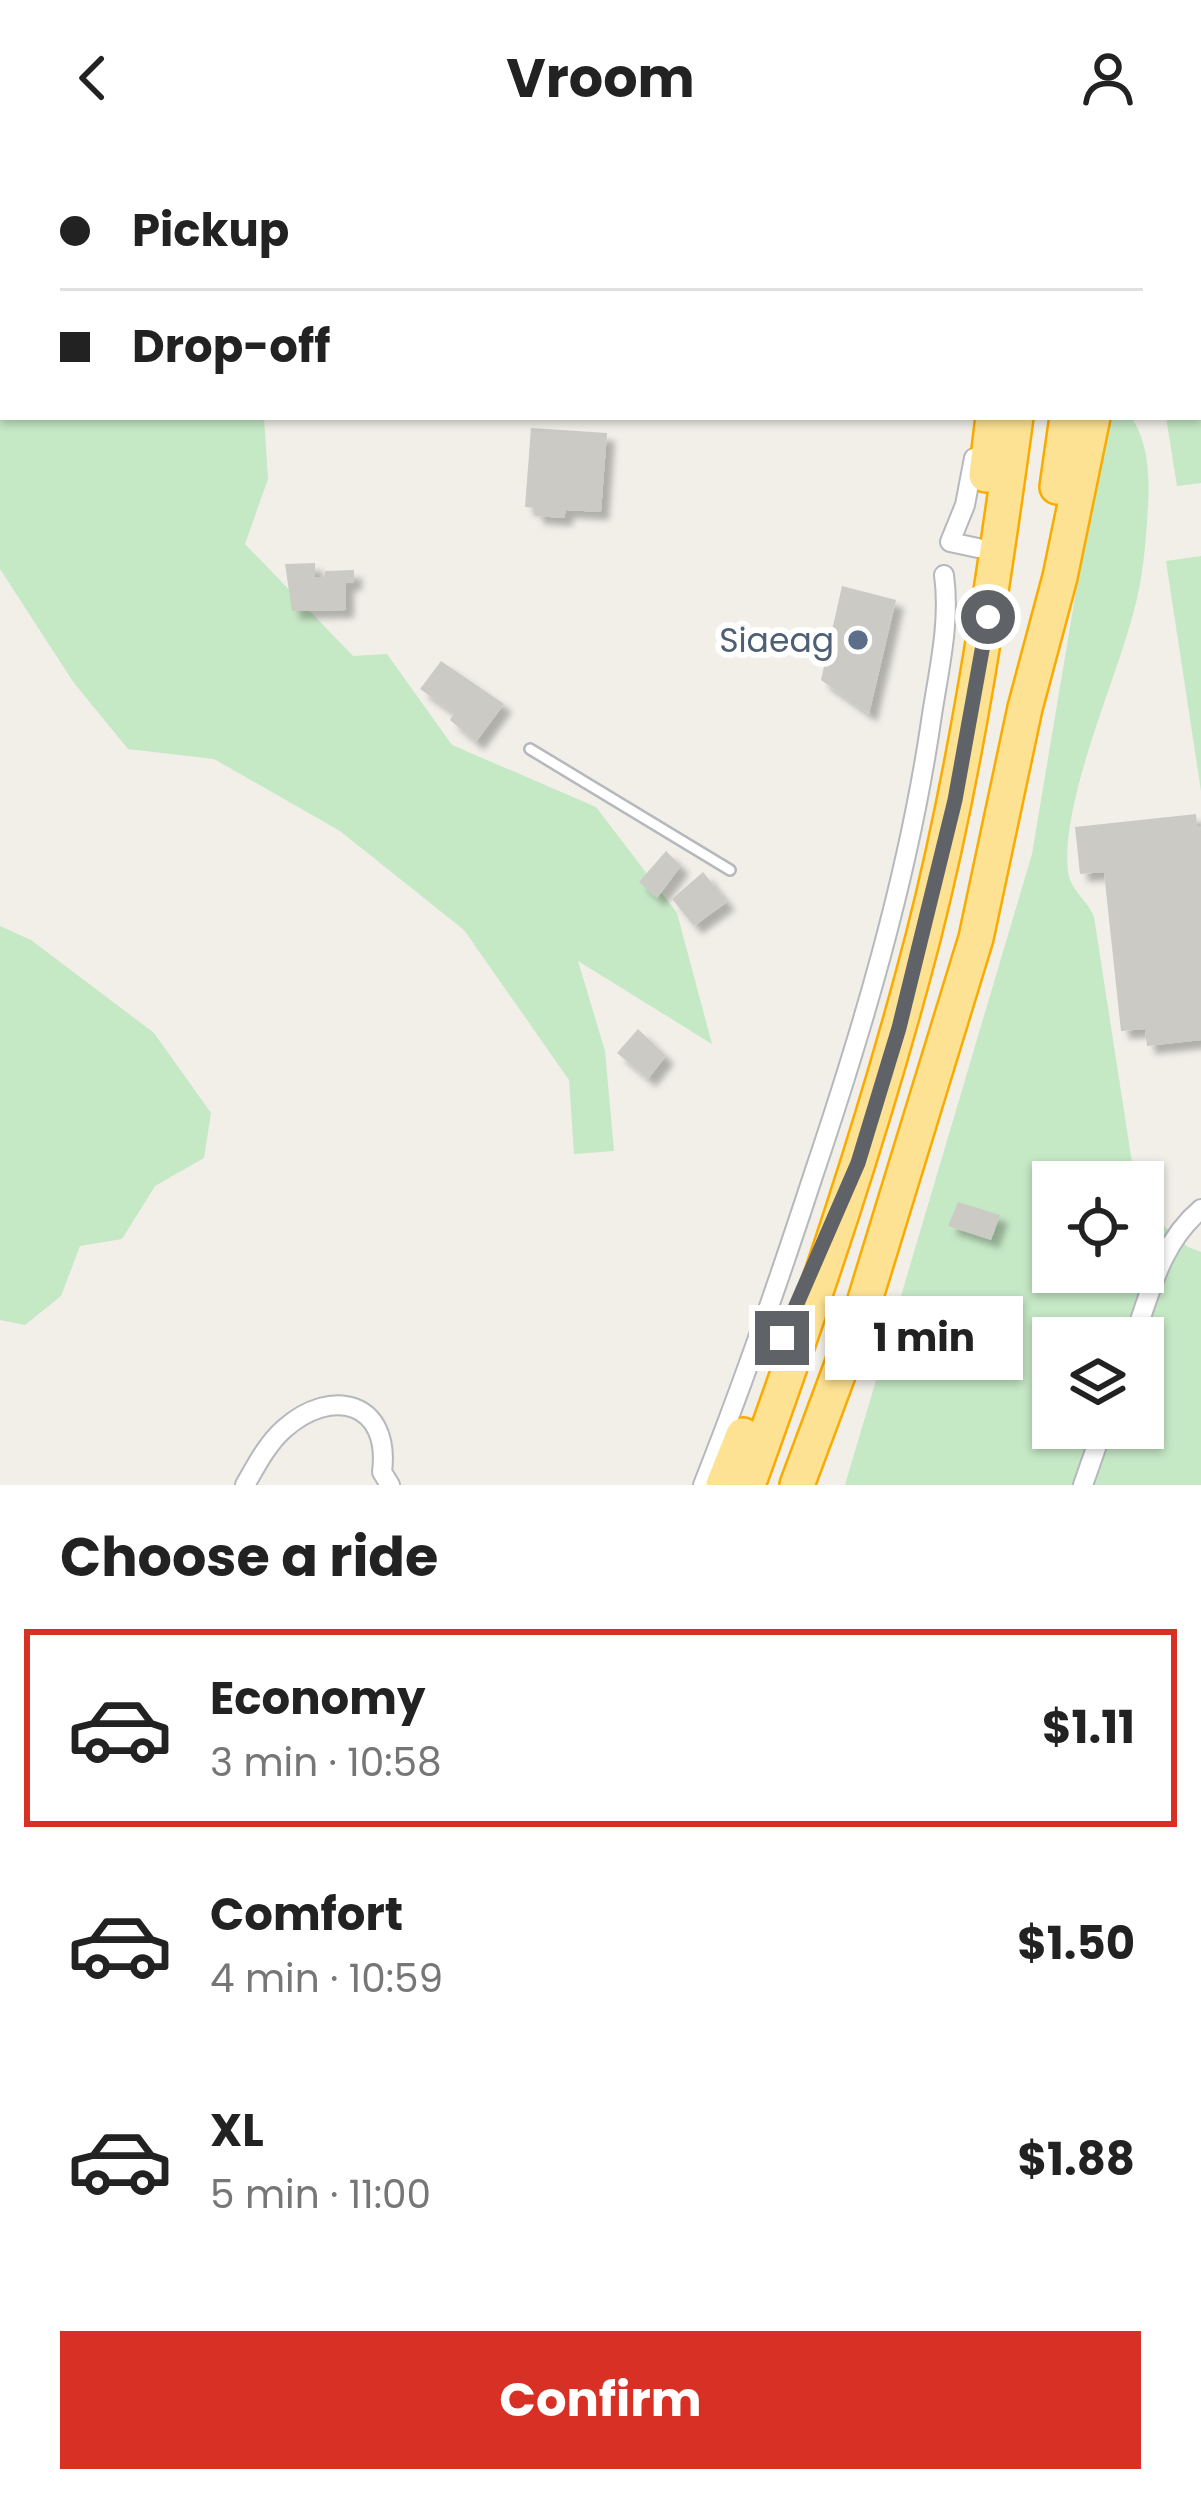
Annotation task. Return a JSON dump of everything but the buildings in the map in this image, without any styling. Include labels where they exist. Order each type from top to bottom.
[{"type":"highway","points":[[924,935],[992,420]]},
{"type":"highway","points":[[748,1485],[858,1163],[924,935],[982,657],[1016,420]]},
{"type":"highway","points":[[800,1480],[860,1316],[976,938],[1024,708],[1067,420]]},
{"type":"highway","points":[[1024,708],[1060,577],[1092,420]]},
{"type":"highway","points":[[723,1485],[796,1301],[858,1163]]},
{"type":"street","points":[[978,420],[965,505],[950,542],[978,548]]},
{"type":"street","points":[[703,1485],[801,1215],[850,1065],[882,945],[922,780],[948,604],[944,575]]},
{"type":"street","points":[[1141,1317],[1164,1251],[1201,1209]]},
{"type":"street","points":[[245,1485],[284,1429],[306,1415],[342,1403],[361,1408],[378,1426],[385,1447],[382,1472],[390,1485]]},
{"type":"street","points":[[1083,1485],[1096,1449]]},
{"type":"lane","points":[[530,749],[730,870]]},
{"type":"green space","points":[[0,420],[264,420],[268,479],[245,544],[353,656],[387,654],[452,745],[596,807],[677,913],[712,1044],[578,961],[605,1051],[614,1151],[574,1154],[569,1080],[464,930],[340,831],[214,759],[128,749],[74,683],[0,569]]},
{"type":"green space","points":[[1110,420],[1133,420],[1148,471],[1142,574],[1080,778],[1068,844],[1072,884],[1094,917],[1132,1161],[1032,1161],[1032,1293],[1164,1293],[1164,1226],[1201,1252],[1201,1485],[845,1485],[1032,854],[1102,436]]},
{"type":"green space","points":[[1166,420],[1201,420],[1201,483],[1177,486]]},
{"type":"green space","points":[[1201,556],[1201,791],[1166,561]]},
{"type":"green space","points":[[0,926],[31,940],[154,1033],[211,1113],[204,1158],[155,1186],[122,1239],[80,1246],[61,1296],[25,1325],[0,1320]]},
{"type":"place","name":"Siaeag","points":[[858,640]]},
{"type":"route","points":[[782,1338],[858,1163],[899,1028],[955,800],[988,617]]}]
